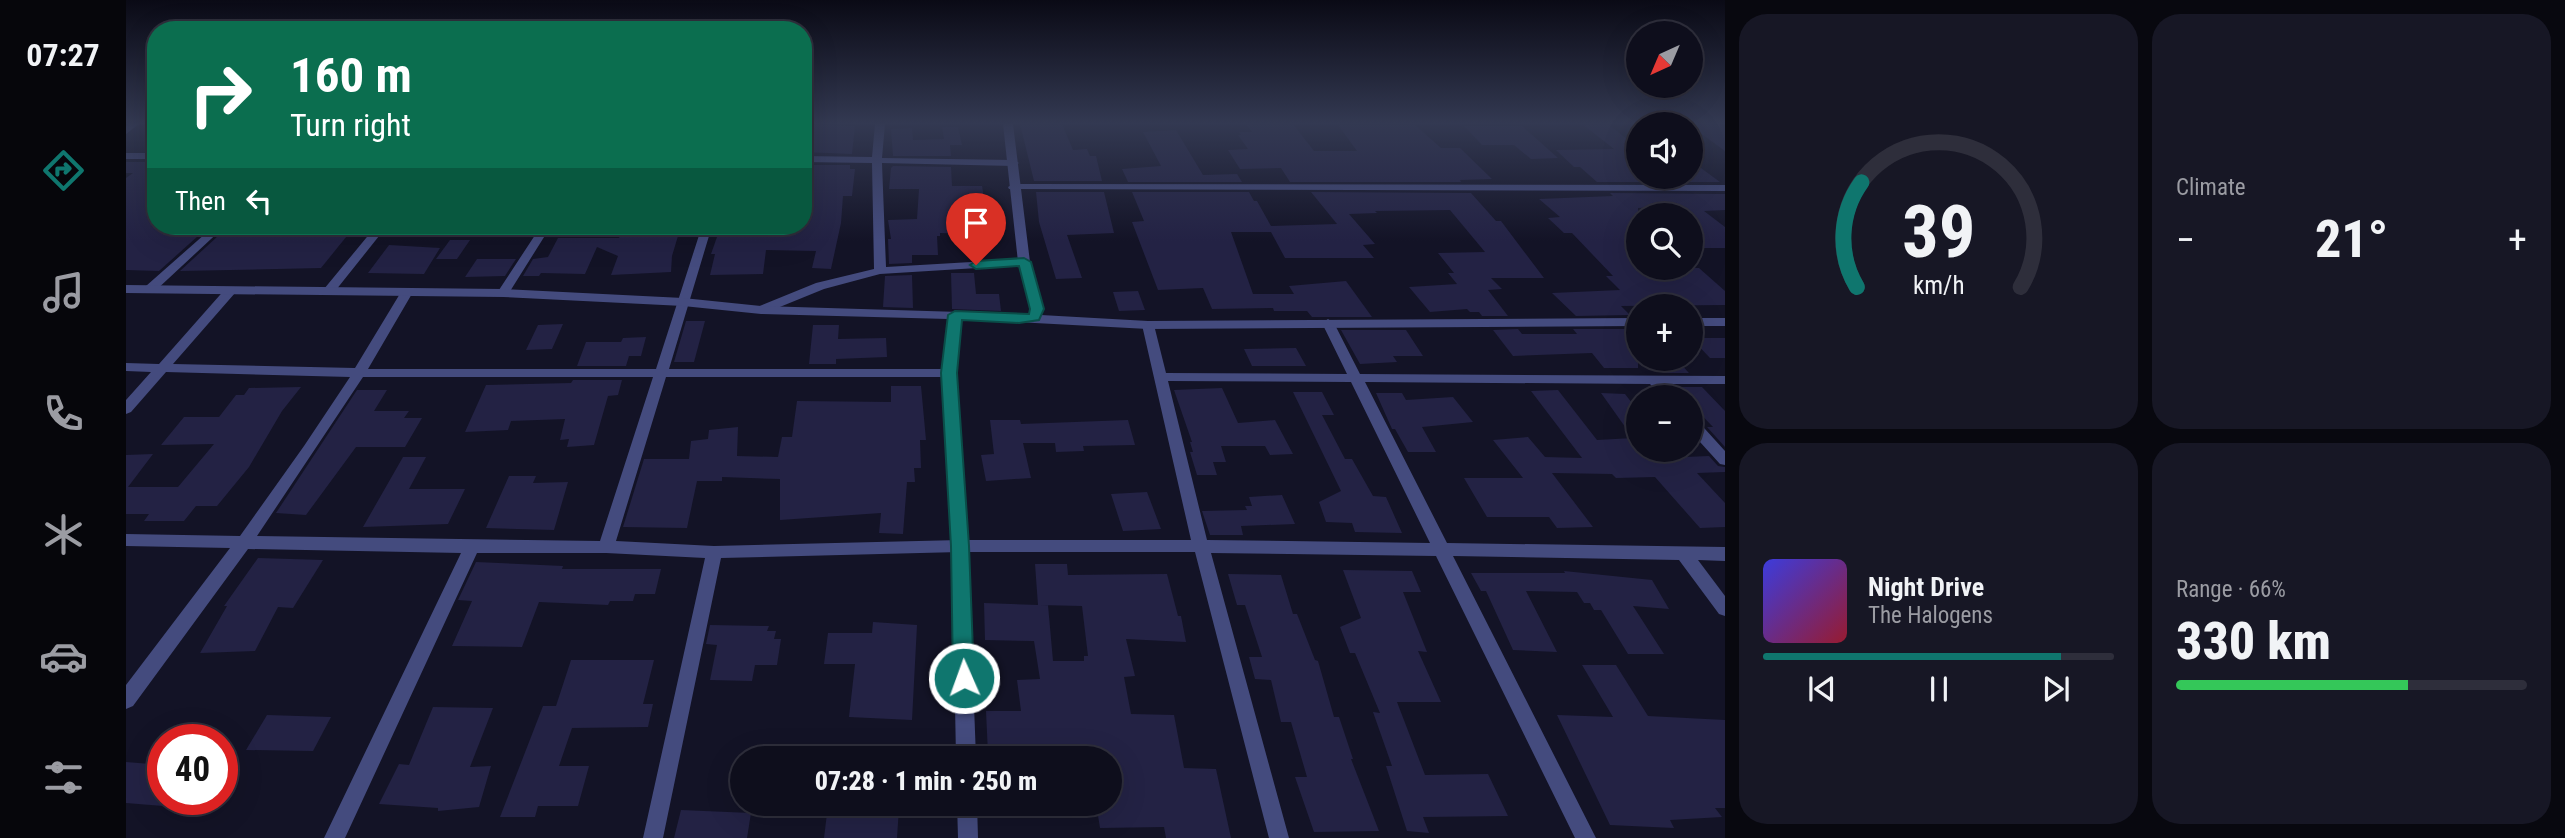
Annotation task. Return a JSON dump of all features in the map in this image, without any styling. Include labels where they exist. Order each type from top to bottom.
[{"type":"street","points":[[877,163],[880,271]]},
{"type":"street","points":[[1014,163],[1013,187],[1024,262],[1037,309],[1034,317]]},
{"type":"street","points":[[1013,187],[1725,188]]},
{"type":"street","points":[[150,289],[210,235]]},
{"type":"street","points":[[328,292],[375,235]]},
{"type":"street","points":[[503,293],[541,235]]},
{"type":"street","points":[[606,547],[704,235]]},
{"type":"street","points":[[761,310],[820,286],[880,271],[1024,262]]},
{"type":"street","points":[[126,289],[503,293],[683,302],[761,310],[1034,317],[1148,325],[1626,322]]},
{"type":"street","points":[[126,409],[232,290]]},
{"type":"street","points":[[126,701],[245,543],[362,373],[407,292]]},
{"type":"street","points":[[955,315],[949,373],[960,546],[966,746]]},
{"type":"street","points":[[1703,322],[1725,321]]},
{"type":"street","points":[[1328,323],[1586,838]]},
{"type":"street","points":[[1148,325],[1201,546],[1279,838]]},
{"type":"street","points":[[126,367],[362,373],[949,373]]},
{"type":"street","points":[[1161,377],[1725,380]]},
{"type":"street","points":[[1653,379],[1659,385]]},
{"type":"street","points":[[1703,435],[1725,460]]},
{"type":"street","points":[[126,540],[606,547],[714,552],[960,546],[1201,546],[1725,554]]},
{"type":"street","points":[[334,838],[472,547]]},
{"type":"street","points":[[653,838],[714,552]]},
{"type":"street","points":[[1683,553],[1725,609]]},
{"type":"street","points":[[967,816],[968,838]]},
{"type":"building","points":[[126,163],[147,163],[147,235],[198,236],[159,271],[126,270],[126,178],[133,173],[126,173]]},
{"type":"building","points":[[1030,163],[1098,163],[1102,181],[1034,181]]},
{"type":"building","points":[[1159,163],[1196,163],[1203,175],[1237,174],[1242,182],[1128,182],[1122,169],[1161,166]]},
{"type":"building","points":[[1236,163],[1476,163],[1492,179],[1460,180],[1461,182],[1290,182],[1281,168],[1240,169]]},
{"type":"building","points":[[1570,163],[1626,163],[1626,182],[1597,182],[1580,167],[1574,167]]},
{"type":"building","points":[[812,165],[850,165],[850,169],[855,169],[852,196],[843,196],[841,223],[831,269],[812,268],[816,251],[766,250],[763,274],[710,275],[715,254],[711,254],[717,237],[812,235]]},
{"type":"building","points":[[893,166],[951,167],[952,186],[982,186],[985,203],[967,203],[966,234],[940,233],[940,236],[937,236],[938,255],[912,255],[912,263],[889,264],[888,239],[891,239],[888,220],[917,219],[919,189],[889,189]]},
{"type":"building","points":[[1703,170],[1720,182],[1703,182]]},
{"type":"building","points":[[1036,192],[1104,192],[1114,233],[1067,235],[1082,278],[1056,279],[1039,222]]},
{"type":"building","points":[[1132,192],[1249,192],[1271,226],[1337,224],[1311,192],[1471,193],[1496,221],[1501,221],[1544,278],[1491,278],[1502,289],[1488,290],[1508,316],[1482,316],[1479,312],[1470,312],[1467,309],[1430,312],[1409,287],[1457,284],[1448,273],[1454,273],[1438,253],[1485,252],[1450,210],[1375,211],[1377,213],[1349,214],[1375,244],[1363,245],[1374,258],[1285,258],[1271,232],[1231,232],[1253,294],[1294,294],[1289,286],[1346,281],[1372,317],[1312,317],[1307,311],[1274,311],[1273,308],[1212,309],[1203,288],[1158,290],[1132,222],[1144,221]]},
{"type":"building","points":[[1610,193],[1725,194],[1725,210],[1704,211],[1725,227],[1725,248],[1703,248],[1703,203],[1626,203],[1626,280],[1703,280],[1703,272],[1725,291],[1725,305],[1703,305],[1703,294],[1626,294],[1626,306],[1621,306],[1626,315],[1576,316],[1552,293],[1620,290],[1606,276],[1613,276],[1572,233],[1564,233],[1548,218],[1560,217],[1539,199],[1613,196]]},
{"type":"building","points":[[348,235],[321,268],[180,271],[218,236]]},
{"type":"building","points":[[620,235],[678,235],[672,256],[671,272],[611,275],[618,256],[597,247],[585,274],[541,273],[539,276],[523,276],[533,259],[548,257],[558,238],[619,238]]},
{"type":"building","points":[[450,240],[470,240],[457,259],[436,259]]},
{"type":"building","points":[[389,245],[440,248],[424,274],[368,273]]},
{"type":"building","points":[[477,259],[516,259],[505,276],[465,277]]},
{"type":"building","points":[[951,273],[974,273],[976,294],[999,294],[1001,311],[952,309]]},
{"type":"building","points":[[912,275],[913,308],[883,307],[885,276]]},
{"type":"building","points":[[1138,291],[1145,310],[1119,311],[1113,292]]},
{"type":"building","points":[[686,321],[705,321],[694,362],[674,362]]},
{"type":"building","points":[[563,324],[552,349],[526,350],[538,325]]},
{"type":"building","points":[[813,325],[839,325],[838,339],[886,338],[887,357],[836,359],[836,364],[809,364]]},
{"type":"building","points":[[1518,329],[1522,334],[1577,334],[1573,329],[1626,329],[1626,368],[1604,368],[1592,353],[1513,356],[1493,330]]},
{"type":"building","points":[[1341,330],[1406,330],[1423,356],[1393,356],[1397,362],[1360,364]]},
{"type":"building","points":[[646,337],[641,356],[629,356],[626,366],[577,366],[586,342],[621,342],[623,338]]},
{"type":"building","points":[[1703,338],[1725,338],[1725,358],[1710,358],[1703,351]]},
{"type":"building","points":[[1296,348],[1306,366],[1252,366],[1244,349]]},
{"type":"building","points":[[1661,371],[1689,373],[1663,373]]},
{"type":"building","points":[[573,380],[622,380],[618,395],[608,396],[594,445],[567,447],[569,439],[560,440],[565,419],[511,421],[508,430],[465,432],[486,385],[571,383]]},
{"type":"building","points":[[891,386],[921,386],[926,440],[920,440],[921,468],[914,468],[915,482],[907,482],[903,534],[879,533],[881,513],[780,520],[780,479],[722,477],[722,481],[697,481],[687,528],[623,527],[644,459],[689,459],[691,441],[708,439],[709,430],[738,427],[737,456],[778,457],[782,437],[792,437],[797,401],[891,402]]},
{"type":"building","points":[[301,387],[282,411],[249,467],[217,506],[196,506],[184,521],[144,521],[149,514],[126,514],[126,455],[153,454],[128,487],[178,487],[214,444],[161,445],[184,417],[219,417],[236,395],[244,395],[249,388]]},
{"type":"building","points":[[1222,388],[1238,423],[1275,420],[1293,454],[1270,455],[1265,446],[1221,446],[1226,462],[1213,462],[1217,475],[1197,475],[1190,452],[1193,452],[1192,442],[1174,390]]},
{"type":"building","points":[[1703,388],[1725,411],[1725,447],[1707,427],[1713,427],[1703,417]]},
{"type":"building","points":[[357,390],[387,390],[374,411],[409,411],[404,418],[422,418],[405,447],[356,447],[306,515],[276,513]]},
{"type":"building","points":[[1558,390],[1597,440],[1626,438],[1626,462],[1703,462],[1703,456],[1709,456],[1718,466],[1725,467],[1725,472],[1697,473],[1725,503],[1725,527],[1700,528],[1655,477],[1616,478],[1612,474],[1552,473],[1593,527],[1557,528],[1549,517],[1487,517],[1464,478],[1523,478],[1493,440],[1528,437],[1545,457],[1582,458],[1531,391]]},
{"type":"building","points":[[1293,392],[1322,392],[1334,415],[1322,415],[1345,459],[1352,459],[1373,496],[1386,497],[1402,533],[1355,532],[1352,523],[1326,522],[1319,502],[1341,491]]},
{"type":"building","points":[[1376,393],[1402,393],[1406,400],[1453,397],[1473,422],[1422,427],[1436,452],[1408,452],[1395,429],[1392,429]]},
{"type":"building","points":[[1601,393],[1626,395],[1626,428]]},
{"type":"building","points":[[990,420],[1020,420],[1021,424],[1128,420],[1135,445],[1083,446],[1084,451],[1056,452],[1055,443],[1023,443],[1031,478],[986,481],[981,455],[994,454]]},
{"type":"building","points":[[403,457],[426,457],[409,489],[465,489],[448,524],[363,527]]},
{"type":"building","points":[[509,476],[536,476],[533,483],[568,482],[554,530],[486,528]]},
{"type":"building","points":[[1147,492],[1161,529],[1123,531],[1111,494]]},
{"type":"building","points":[[1282,495],[1295,524],[1241,526],[1243,535],[1210,535],[1202,511],[1247,510],[1245,506],[1252,506],[1249,497]]},
{"type":"building","points":[[258,558],[323,560],[293,608],[278,607],[255,651],[200,653],[227,606],[224,606]]},
{"type":"building","points":[[476,562],[563,566],[562,569],[661,569],[655,594],[635,594],[633,601],[610,601],[608,605],[539,602],[522,647],[452,646],[472,601],[458,600]]},
{"type":"building","points":[[1035,564],[1067,564],[1068,575],[1167,574],[1178,616],[1181,616],[1186,642],[1126,639],[1135,676],[1124,677],[1131,714],[1174,715],[1184,768],[1216,769],[1231,838],[1166,838],[1164,827],[1100,828],[1098,816],[1122,816],[1122,746],[988,746],[986,711],[1021,711],[1017,680],[1040,679],[1034,641],[985,640],[984,603],[1038,605]],"holes":[[[1048,605],[1082,606],[1088,656],[1084,656],[1084,661],[1053,661]]]},
{"type":"building","points":[[1343,570],[1412,571],[1421,592],[1403,592],[1427,652],[1418,651],[1441,702],[1397,702],[1425,775],[1488,774],[1508,816],[1423,817],[1429,833],[1407,831],[1386,766],[1392,766],[1373,712],[1380,713],[1355,653],[1350,653],[1340,627],[1361,618]]},
{"type":"building","points":[[1564,571],[1652,580],[1669,609],[1633,606],[1664,654],[1628,654],[1601,610],[1594,610],[1590,603],[1584,603],[1577,592],[1526,591],[1557,652],[1513,650],[1486,591],[1481,591],[1471,573],[1565,573]]},
{"type":"building","points":[[1228,574],[1281,575],[1293,614],[1297,614],[1315,660],[1318,661],[1334,717],[1339,717],[1351,759],[1379,831],[1314,832],[1295,777],[1307,777],[1291,722],[1281,722],[1271,680],[1255,679],[1249,657],[1262,657],[1245,605],[1237,605]]},
{"type":"building","points":[[873,622],[917,625],[912,720],[849,717],[855,664],[824,664],[828,633],[872,633]]},
{"type":"building","points":[[710,625],[769,626],[767,631],[776,631],[774,639],[781,639],[777,665],[755,665],[752,681],[710,680],[717,645],[706,644]]},
{"type":"building","points":[[571,660],[654,660],[643,704],[653,704],[648,727],[572,728],[559,766],[589,766],[578,806],[538,806],[535,817],[500,817],[543,706],[556,706]]},
{"type":"building","points":[[1582,665],[1616,665],[1648,716],[1725,720],[1725,808],[1715,808],[1722,817],[1670,820],[1674,828],[1610,825],[1557,715],[1613,717]]},
{"type":"building","points":[[433,707],[493,708],[470,767],[491,766],[479,807],[438,811],[438,808],[379,804],[399,764],[409,765]]},
{"type":"building","points":[[267,715],[331,717],[313,751],[246,750]]},
{"type":"building","points":[[126,762],[147,764],[147,805],[126,803]]},
{"type":"building","points":[[681,810],[730,812],[730,816],[751,816],[747,838],[674,838]]},
{"type":"building","points":[[827,816],[898,816],[897,838],[824,838]]},
{"type":"route","points":[[964,678],[960,546],[949,373],[955,315],[1019,319],[1034,317],[1037,309],[1024,262],[976,265]]}]
